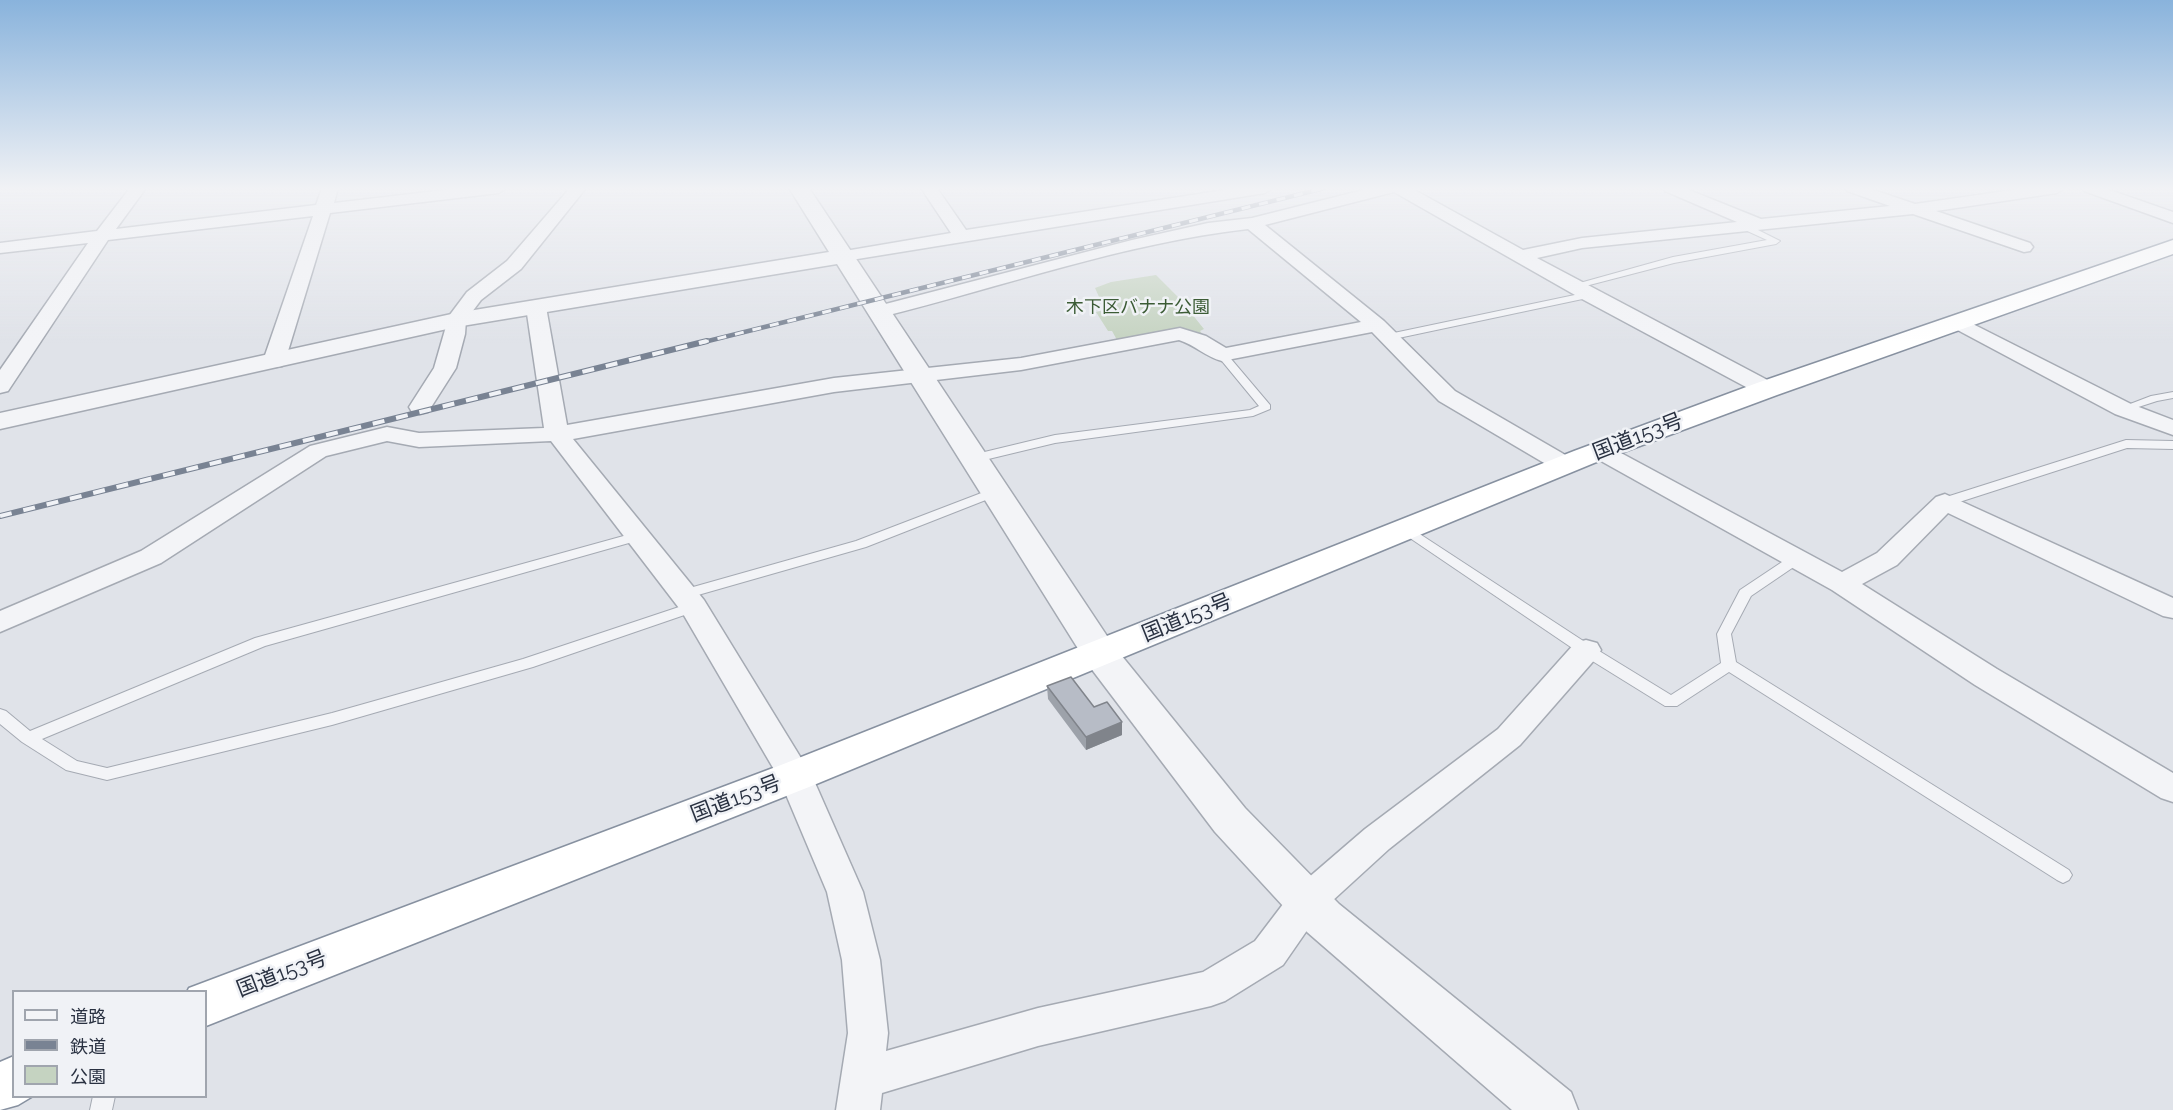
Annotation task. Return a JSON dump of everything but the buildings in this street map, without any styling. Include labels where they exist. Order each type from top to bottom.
[{"type":"highway","name":"国道153号","points":[[207,1004],[795,776],[1600,451],[1767,389],[2173,247]]},
{"type":"street","points":[[0,248],[70,240]]},
{"type":"street","points":[[0,386],[99,240]]},
{"type":"street","points":[[274,361],[313,240]]},
{"type":"street","points":[[420,407],[445,368],[455,334],[456,320],[474,296],[514,265],[535,240]]},
{"type":"street","points":[[834,240],[1100,654],[1230,820],[1306,903],[1551,1110]]},
{"type":"street","points":[[0,421],[456,320],[934,240]]},
{"type":"street","points":[[881,311],[1155,240]]},
{"type":"street","points":[[1272,240],[1383,331],[1447,396],[1565,465]]},
{"type":"street","points":[[1491,240],[1767,389]]},
{"type":"street","points":[[1520,256],[1582,243],[1614,240]]},
{"type":"street","points":[[2003,240],[2024,247]]},
{"type":"street","points":[[536,307],[557,434],[689,601],[795,776],[844,892],[861,960],[868,1033],[861,1094],[1038,1028],[1211,988],[1269,953],[1306,903],[1377,839],[1509,737],[1586,650]]},
{"type":"street","points":[[1957,322],[2123,409],[2173,428]]},
{"type":"street","points":[[0,622],[151,557],[318,451],[387,434],[419,440],[557,434],[647,420],[834,385],[1021,364],[1180,334],[1199,340],[1222,355],[1383,331]]},
{"type":"street","points":[[1600,451],[1842,584],[1986,677],[2173,789]]},
{"type":"street","points":[[1842,584],[1887,559],[1945,502],[2173,609]]},
{"type":"lane","points":[[1383,331],[1582,290],[1673,260],[1776,241],[1774,240]]},
{"type":"lane","points":[[976,458],[1055,439],[1253,413],[1266,407],[1222,355]]},
{"type":"lane","points":[[2123,409],[2155,398],[2173,395]]},
{"type":"lane","points":[[1945,502],[2126,444],[2173,445]]},
{"type":"lane","points":[[0,715],[28,738],[72,766],[107,774],[353,713],[528,663],[689,601],[861,544],[997,491]]},
{"type":"lane","points":[[1406,529],[1586,650],[1671,702],[1729,665]]},
{"type":"lane","points":[[28,738],[260,642],[638,536]]},
{"type":"lane","points":[[1796,559],[1745,593],[1724,633],[1729,665],[2062,875]]},
{"type":"green space","name":"木下区バナナ公園","points":[[1156,275],[1179,298],[1204,329],[1200,331],[1212,346],[1198,337],[1117,340],[1112,331],[1108,331],[1096,312],[1105,310],[1095,288],[1111,282]]},
{"type":"railway","points":[[700,343],[1116,240]]},
{"type":"railway","points":[[0,516],[707,341]]}]
